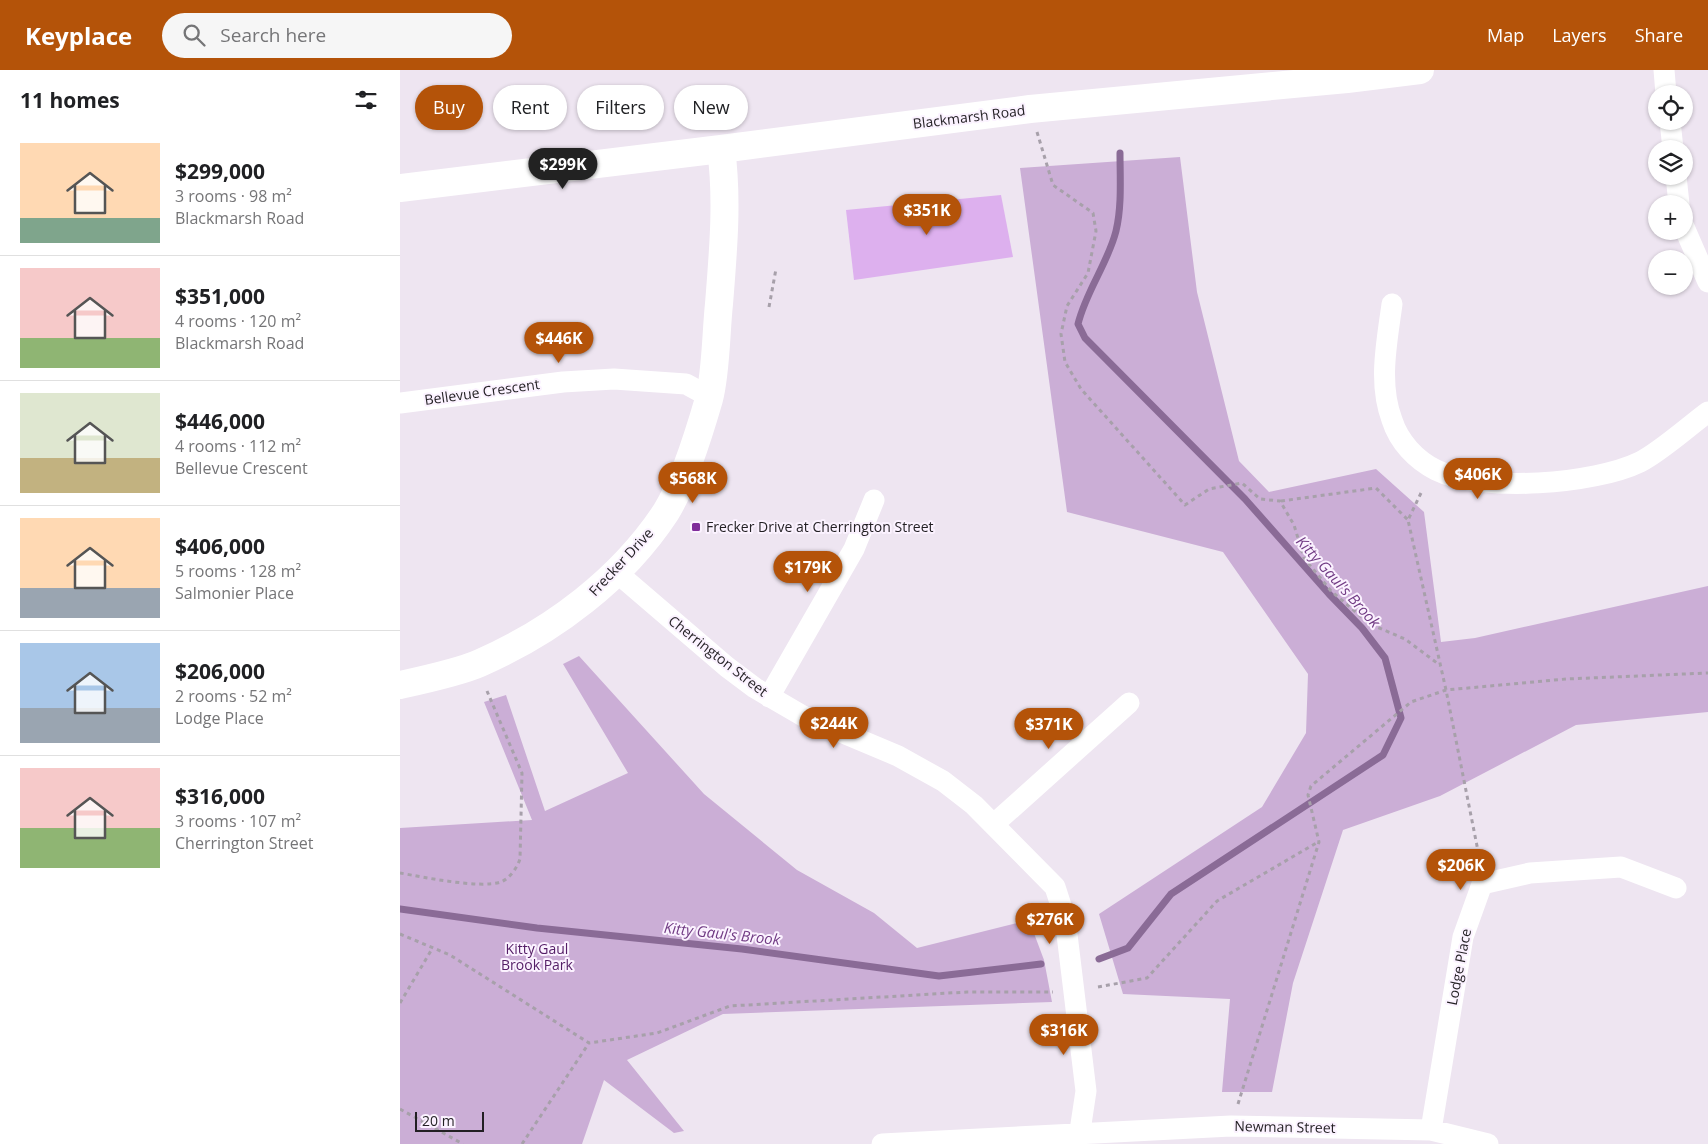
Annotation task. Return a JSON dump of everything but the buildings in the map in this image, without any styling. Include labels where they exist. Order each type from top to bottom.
[{"type":"main road","name":"Blackmarsh Road","points":[[400,188],[1030,109],[1346,79],[1420,70]]},
{"type":"main road","name":"Frecker Drive","points":[[400,685],[479,664],[530,638],[576,608],[639,547],[667,511],[688,463],[710,396],[720,287],[725,191],[721,149]]},
{"type":"street","points":[[1664,70],[1665,85]]},
{"type":"street","points":[[1690,240],[1708,282]]},
{"type":"street","points":[[1392,304],[1384,374],[1392,420],[1408,451],[1436,470],[1468,480],[1510,485],[1588,477],[1640,462],[1708,412]]},
{"type":"street","name":"Bellevue Crescent","points":[[400,403],[563,382],[614,379],[686,384],[710,396]]},
{"type":"street","points":[[769,697],[854,548],[874,500]]},
{"type":"street","name":"Cherrington Street","points":[[615,571],[727,667],[769,697],[803,716],[929,772],[966,798],[1055,887],[1065,918],[1086,1091],[1079,1138]]},
{"type":"street","points":[[994,824],[1129,703]]},
{"type":"street","name":"Lodge Place","points":[[1431,1130],[1462,937],[1482,884],[1530,873],[1621,867],[1676,888]]},
{"type":"street","name":"Newman Street","points":[[882,1144],[1079,1138],[1231,1126],[1431,1130],[1488,1144]]},
{"type":"path","points":[[1046,159],[1053,186],[1093,213],[1096,230],[1088,273],[1067,306],[1060,334],[1065,362],[1081,389],[1185,505],[1209,489],[1242,483],[1260,499],[1280,501],[1376,488],[1408,520],[1441,666],[1480,861]]},
{"type":"path","points":[[769,306],[776,269]]},
{"type":"path","points":[[1408,520],[1421,493]]},
{"type":"path","points":[[1280,501],[1294,525],[1304,558],[1331,591],[1370,624],[1405,640],[1441,666]]},
{"type":"path","points":[[1238,1104],[1319,842],[1308,791],[1311,786],[1411,702],[1446,690],[1566,679],[1708,673]]},
{"type":"path","points":[[400,873],[486,884],[505,879],[518,865],[520,858],[522,773],[487,691]]},
{"type":"path","points":[[1098,987],[1147,978],[1217,901],[1319,842]]},
{"type":"path","points":[[400,934],[450,955],[589,1043],[657,1033],[730,1006],[968,992],[1053,992]]},
{"type":"path","points":[[400,1003],[432,949]]},
{"type":"path","points":[[522,1144],[589,1043]]},
{"type":"path","points":[[400,1109],[463,1144]]},
{"type":"green space","points":[[1180,157],[1197,292],[1239,461],[1269,492],[1376,469],[1424,512],[1441,642],[1475,638],[1708,586],[1708,712],[1576,725],[1440,796],[1343,830],[1293,983],[1272,1092],[1222,1092],[1230,999],[1123,994],[1099,914],[1262,807],[1306,733],[1308,674],[1223,552],[1067,512],[1020,168]]},
{"type":"green space","name":"Kitty Gaul Brook Park","points":[[579,656],[704,794],[797,870],[874,913],[917,948],[1029,920],[1044,960],[1052,1002],[723,1014],[627,1060],[684,1131],[674,1133],[604,1080],[582,1144],[400,1144],[400,828],[532,820],[484,702],[506,695],[545,811],[628,773],[563,664]]},
{"type":"waterway","name":"Kitty Gaul's Brook","points":[[1099,959],[1128,948],[1171,894],[1383,755],[1401,718],[1385,658],[1362,628],[1329,594],[1245,499],[1085,338],[1078,324],[1086,300],[1108,254],[1116,231],[1120,202],[1120,153]]},
{"type":"waterway","name":"Kitty Gaul's Brook","points":[[400,909],[537,928],[742,949],[939,976],[1041,964]]},
{"type":"place","name":"Frecker Drive at Cherrington Street","points":[[696,527]]}]
